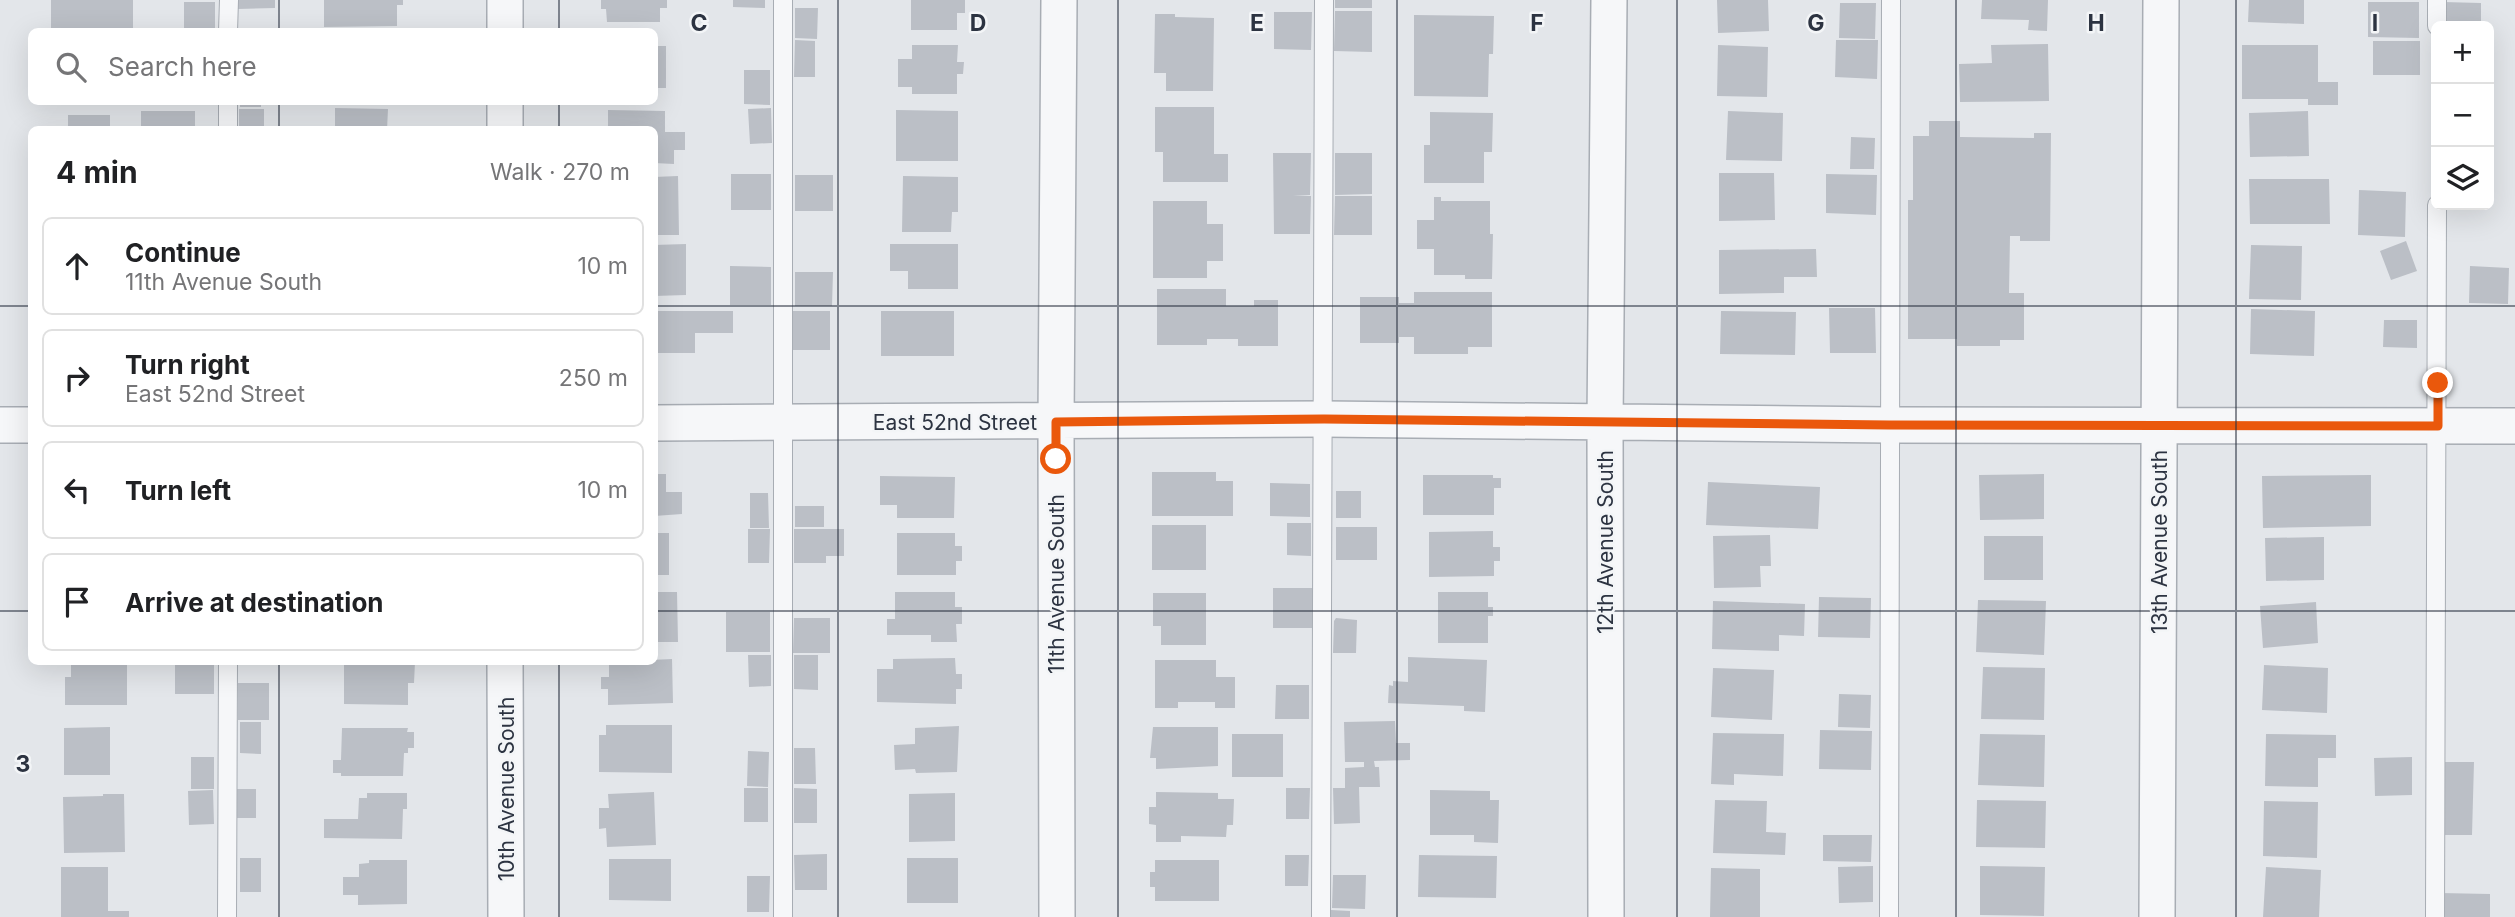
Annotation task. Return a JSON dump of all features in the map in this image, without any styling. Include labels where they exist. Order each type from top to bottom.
[{"type":"street","points":[[505,0],[505,28]]},
{"type":"street","name":"11th Avenue South","points":[[1057,917],[1059,0]]},
{"type":"street","name":"12th Avenue South","points":[[1606,917],[1605,422],[1609,0]]},
{"type":"street","name":"13th Avenue South","points":[[2157,917],[2161,0]]},
{"type":"street","points":[[505,105],[505,126]]},
{"type":"street","name":"East 52nd Street","points":[[658,423],[1324,419],[1889,425],[2515,426]]},
{"type":"street","points":[[0,425],[28,425]]},
{"type":"street","name":"10th Avenue South","points":[[505,665],[506,917]]},
{"type":"lane","points":[[229,0],[229,28]]},
{"type":"lane","points":[[783,0],[783,917]]},
{"type":"lane","points":[[1321,917],[1324,0]]},
{"type":"lane","points":[[1889,917],[1891,0]]},
{"type":"lane","points":[[2437,0],[2437,21]]},
{"type":"lane","points":[[228,105],[228,126]]},
{"type":"lane","points":[[2435,917],[2437,210]]},
{"type":"lane","points":[[227,917],[228,665]]},
{"type":"building","points":[[51,0],[133,0],[133,28],[51,28]]},
{"type":"building","points":[[238,0],[275,0],[275,8],[238,9]]},
{"type":"building","points":[[324,0],[403,0],[403,5],[397,5],[397,26],[324,27]]},
{"type":"building","points":[[601,0],[667,0],[667,8],[660,8],[660,22],[607,22],[606,9],[601,9]]},
{"type":"building","points":[[733,0],[765,0],[765,8],[733,7]]},
{"type":"building","points":[[911,0],[965,0],[965,13],[957,13],[957,30],[911,30]]},
{"type":"building","points":[[1335,0],[1372,0],[1372,8],[1335,8]]},
{"type":"building","points":[[1717,0],[1768,0],[1769,31],[1718,33]]},
{"type":"building","points":[[1982,0],[2048,0],[2047,31],[2028,30],[2029,20],[1981,19]]},
{"type":"building","points":[[2249,0],[2304,0],[2304,24],[2248,22]]},
{"type":"building","points":[[184,2],[215,2],[215,28],[184,28]]},
{"type":"building","points":[[2368,2],[2419,2],[2419,38],[2368,37]]},
{"type":"building","points":[[2444,2],[2481,3],[2481,21],[2443,21]]},
{"type":"building","points":[[1840,3],[1876,3],[1875,39],[1839,38]]},
{"type":"building","points":[[795,8],[818,8],[817,39],[795,38]]},
{"type":"building","points":[[1335,11],[1372,11],[1372,52],[1334,51]]},
{"type":"building","points":[[1274,12],[1312,12],[1311,50],[1274,49]]},
{"type":"building","points":[[1155,14],[1214,18],[1213,91],[1166,91],[1166,73],[1154,73]]},
{"type":"building","points":[[1414,15],[1494,16],[1493,54],[1489,54],[1488,97],[1414,96]]},
{"type":"building","points":[[795,40],[815,41],[815,77],[794,77]]},
{"type":"building","points":[[1836,40],[1878,40],[1877,79],[1835,77]]},
{"type":"building","points":[[2373,41],[2420,41],[2420,75],[2373,75]]},
{"type":"building","points":[[2048,44],[2049,101],[1960,102],[1959,64],[1992,63],[1991,45]]},
{"type":"building","points":[[912,45],[958,45],[957,62],[964,62],[963,74],[957,74],[957,94],[912,94],[912,87],[898,87],[898,59],[912,59]]},
{"type":"building","points":[[1718,45],[1768,47],[1767,97],[1717,96]]},
{"type":"building","points":[[2242,45],[2318,45],[2318,82],[2338,82],[2338,105],[2308,105],[2308,99],[2242,99]]},
{"type":"building","points":[[658,46],[666,46],[666,88],[658,88]]},
{"type":"building","points":[[744,70],[770,70],[770,105],[744,104]]},
{"type":"building","points":[[240,105],[261,105],[261,107]]},
{"type":"building","points":[[1155,107],[1214,107],[1214,154],[1228,154],[1228,182],[1163,182],[1163,152],[1155,152]]},
{"type":"building","points":[[335,108],[388,109],[387,126],[335,126]]},
{"type":"building","points":[[771,108],[772,143],[750,144],[748,109]]},
{"type":"building","points":[[239,109],[264,109],[264,126],[239,126]]},
{"type":"building","points":[[608,110],[665,111],[665,132],[685,132],[685,150],[674,150],[674,164],[658,163],[658,126],[608,126]]},
{"type":"building","points":[[896,110],[958,111],[958,161],[896,161]]},
{"type":"building","points":[[141,111],[195,111],[195,126],[141,126]]},
{"type":"building","points":[[1728,111],[1783,113],[1782,161],[1726,160]]},
{"type":"building","points":[[2308,111],[2309,156],[2250,157],[2249,113]]},
{"type":"building","points":[[1430,112],[1493,113],[1492,152],[1484,152],[1484,183],[1424,183],[1424,145],[1430,145]]},
{"type":"building","points":[[68,115],[110,115],[110,126],[68,126]]},
{"type":"building","points":[[1929,121],[1960,121],[1960,137],[2034,138],[2034,133],[2051,133],[2050,241],[2020,241],[2020,236],[2010,236],[2009,293],[2024,293],[2024,340],[2000,340],[2000,346],[1957,346],[1957,339],[1908,339],[1908,200],[1913,200],[1913,136],[1929,136]]},
{"type":"building","points":[[1851,137],[1875,138],[1874,169],[1850,169]]},
{"type":"building","points":[[1273,153],[1311,153],[1310,195],[1293,196],[1311,196],[1310,234],[1274,234]]},
{"type":"building","points":[[1335,153],[1372,153],[1372,194],[1335,195]]},
{"type":"building","points":[[1719,173],[1774,173],[1775,220],[1719,221]]},
{"type":"building","points":[[731,174],[771,174],[771,210],[731,210]]},
{"type":"building","points":[[1826,174],[1877,175],[1876,215],[1826,213]]},
{"type":"building","points":[[795,175],[833,175],[833,211],[795,211]]},
{"type":"building","points":[[678,176],[679,235],[658,235],[658,177]]},
{"type":"building","points":[[903,176],[958,177],[958,212],[952,212],[951,232],[902,232]]},
{"type":"building","points":[[2249,179],[2329,179],[2330,224],[2250,224]]},
{"type":"building","points":[[2359,190],[2406,192],[2405,237],[2358,235]]},
{"type":"building","points":[[1335,196],[1372,196],[1372,235],[1334,235]]},
{"type":"building","points":[[1434,197],[1441,197],[1441,201],[1490,201],[1490,234],[1493,234],[1492,279],[1465,279],[1465,275],[1434,275],[1434,249],[1417,249],[1417,220],[1434,220]]},
{"type":"building","points":[[1153,201],[1207,201],[1207,224],[1223,224],[1223,261],[1207,261],[1207,278],[1153,278]]},
{"type":"building","points":[[2406,241],[2417,271],[2391,280],[2380,251]]},
{"type":"building","points":[[686,244],[686,295],[658,296],[658,245]]},
{"type":"building","points":[[890,244],[958,244],[958,289],[908,289],[908,271],[890,271]]},
{"type":"building","points":[[2251,245],[2302,246],[2301,300],[2249,299]]},
{"type":"building","points":[[1816,249],[1817,277],[1784,277],[1784,293],[1719,294],[1719,250]]},
{"type":"building","points":[[730,266],[771,267],[771,305],[730,305]]},
{"type":"building","points":[[2470,266],[2509,268],[2508,304],[2469,303]]},
{"type":"building","points":[[795,272],[833,272],[832,306],[795,306]]},
{"type":"building","points":[[1157,289],[1226,289],[1226,306],[1254,306],[1254,300],[1278,300],[1278,346],[1238,346],[1238,339],[1207,339],[1207,345],[1157,345]]},
{"type":"building","points":[[1414,292],[1492,292],[1492,347],[1468,347],[1468,354],[1414,354],[1414,337],[1399,337],[1399,343],[1360,343],[1360,297],[1399,297],[1399,303],[1414,303]]},
{"type":"building","points":[[1829,308],[1875,308],[1876,353],[1830,353]]},
{"type":"building","points":[[2251,309],[2315,311],[2314,356],[2250,354]]},
{"type":"building","points":[[658,311],[733,311],[733,333],[695,333],[695,353],[658,353]]},
{"type":"building","points":[[792,311],[830,311],[830,350],[792,350]]},
{"type":"building","points":[[881,311],[954,311],[954,356],[881,356]]},
{"type":"building","points":[[1721,311],[1796,312],[1795,355],[1720,354]]},
{"type":"building","points":[[2384,320],[2417,320],[2417,348],[2383,347]]},
{"type":"building","points":[[1152,472],[1216,472],[1216,481],[1233,481],[1233,516],[1152,516]]},
{"type":"building","points":[[658,474],[666,474],[666,492],[682,492],[682,514],[658,516]]},
{"type":"building","points":[[2044,474],[2044,519],[1980,520],[1979,475]]},
{"type":"building","points":[[1423,475],[1493,475],[1493,478],[1501,478],[1501,488],[1494,488],[1494,515],[1423,515]]},
{"type":"building","points":[[2371,475],[2371,526],[2263,528],[2262,476]]},
{"type":"building","points":[[880,476],[955,477],[954,518],[897,518],[897,505],[880,505]]},
{"type":"building","points":[[1708,482],[1820,487],[1818,529],[1706,525]]},
{"type":"building","points":[[1270,483],[1310,484],[1310,517],[1270,516]]},
{"type":"building","points":[[1336,491],[1361,491],[1361,518],[1336,518]]},
{"type":"building","points":[[750,493],[768,493],[769,528],[750,528]]},
{"type":"building","points":[[795,506],[824,506],[824,527],[795,527]]},
{"type":"building","points":[[1287,523],[1311,523],[1311,556],[1287,555]]},
{"type":"building","points":[[1152,525],[1206,525],[1206,570],[1152,570]]},
{"type":"building","points":[[1336,527],[1377,527],[1377,560],[1336,560]]},
{"type":"building","points":[[748,529],[770,529],[769,563],[748,563]]},
{"type":"building","points":[[794,529],[844,529],[844,556],[826,556],[826,563],[794,563]]},
{"type":"building","points":[[1493,531],[1493,547],[1500,547],[1500,561],[1494,561],[1494,576],[1429,577],[1429,532]]},
{"type":"building","points":[[658,533],[669,533],[669,575],[658,575]]},
{"type":"building","points":[[897,533],[955,533],[955,546],[962,546],[962,561],[956,561],[956,575],[897,575]]},
{"type":"building","points":[[1770,535],[1771,566],[1760,566],[1761,587],[1714,588],[1713,536]]},
{"type":"building","points":[[1984,536],[2043,536],[2043,580],[1984,580]]},
{"type":"building","points":[[2324,537],[2324,580],[2266,581],[2265,538]]},
{"type":"building","points":[[1273,588],[1313,588],[1313,628],[1273,628]]},
{"type":"building","points":[[658,592],[677,592],[678,642],[658,642]]},
{"type":"building","points":[[895,592],[955,592],[955,607],[962,607],[962,624],[956,624],[957,642],[931,642],[931,635],[887,635],[887,619],[895,619]]},
{"type":"building","points":[[1438,592],[1488,592],[1488,607],[1493,607],[1493,616],[1488,616],[1488,643],[1438,643]]},
{"type":"building","points":[[1153,593],[1206,593],[1206,645],[1161,645],[1161,626],[1153,626]]},
{"type":"building","points":[[1819,597],[1871,598],[1870,638],[1818,637]]},
{"type":"building","points":[[1978,600],[2046,601],[2044,655],[1976,652]]},
{"type":"building","points":[[1713,601],[1805,604],[1804,636],[1779,635],[1779,651],[1712,649]]},
{"type":"building","points":[[2316,602],[2318,643],[2263,648],[2260,606]]},
{"type":"building","points":[[726,612],[770,612],[770,652],[726,652]]},
{"type":"building","points":[[794,618],[830,618],[830,653],[793,653]]},
{"type":"building","points":[[1336,618],[1357,620],[1356,653],[1333,653]]},
{"type":"building","points":[[748,655],[771,655],[771,686],[749,687]]},
{"type":"building","points":[[794,655],[818,655],[818,690],[794,689]]},
{"type":"building","points":[[1408,657],[1487,660],[1485,712],[1464,711],[1464,706],[1388,703],[1389,685],[1393,686],[1393,681],[1408,682]]},
{"type":"building","points":[[955,658],[956,674],[962,674],[962,689],[956,689],[956,704],[877,702],[877,669],[893,669],[893,659]]},
{"type":"building","points":[[672,659],[673,703],[608,705],[608,689],[601,689],[601,677],[609,677],[609,665],[658,665],[658,660]]},
{"type":"building","points":[[1155,660],[1216,660],[1216,677],[1235,677],[1235,708],[1215,708],[1215,702],[1178,702],[1178,708],[1155,708]]},
{"type":"building","points":[[71,665],[127,665],[127,705],[65,705],[65,677],[71,677]]},
{"type":"building","points":[[175,665],[214,665],[214,694],[175,694]]},
{"type":"building","points":[[344,665],[415,665],[414,683],[408,683],[408,705],[344,704]]},
{"type":"building","points":[[2264,665],[2328,668],[2327,713],[2262,710]]},
{"type":"building","points":[[1983,667],[2045,668],[2044,720],[1981,719]]},
{"type":"building","points":[[1713,668],[1774,670],[1772,720],[1711,717]]},
{"type":"building","points":[[238,683],[269,683],[269,720],[238,720]]},
{"type":"building","points":[[1276,685],[1309,685],[1309,719],[1275,719]]},
{"type":"building","points":[[1839,694],[1871,695],[1870,728],[1838,727]]},
{"type":"building","points":[[1395,721],[1396,743],[1410,743],[1410,760],[1374,761],[1375,767],[1379,767],[1380,787],[1359,787],[1360,823],[1334,824],[1333,788],[1345,788],[1345,768],[1364,767],[1364,762],[1345,762],[1344,722]]},
{"type":"building","points":[[240,722],[261,722],[261,754],[240,753]]},
{"type":"building","points":[[606,725],[672,725],[672,773],[599,772],[599,735],[606,735]]},
{"type":"building","points":[[959,726],[957,772],[916,773],[915,769],[895,770],[894,745],[915,744],[915,728]]},
{"type":"building","points":[[110,727],[110,775],[64,775],[64,728]]},
{"type":"building","points":[[1153,727],[1218,727],[1218,766],[1156,769],[1156,758],[1150,758]]},
{"type":"building","points":[[342,728],[408,728],[407,732],[414,732],[414,748],[408,748],[408,753],[404,753],[403,776],[341,776],[341,773],[333,773],[333,760],[341,760]]},
{"type":"building","points":[[1820,730],[1872,731],[1871,770],[1819,769]]},
{"type":"building","points":[[1713,733],[1784,734],[1783,776],[1734,774],[1734,785],[1711,784]]},
{"type":"building","points":[[1232,734],[1283,734],[1283,777],[1232,777]]},
{"type":"building","points":[[1980,734],[2045,735],[2044,787],[1978,785]]},
{"type":"building","points":[[2266,734],[2336,735],[2336,758],[2318,758],[2318,787],[2265,786]]},
{"type":"building","points":[[794,748],[815,748],[816,784],[794,784]]},
{"type":"building","points":[[748,751],[769,752],[768,787],[747,786]]},
{"type":"building","points":[[191,757],[214,757],[214,789],[191,789]]},
{"type":"building","points":[[2412,757],[2412,795],[2375,796],[2374,758]]},
{"type":"building","points":[[2445,762],[2474,762],[2472,835],[2444,835]]},
{"type":"building","points":[[744,788],[768,788],[768,822],[744,822]]},
{"type":"building","points":[[794,788],[817,789],[817,823],[794,823]]},
{"type":"building","points":[[1286,788],[1310,788],[1309,819],[1286,819]]},
{"type":"building","points":[[235,789],[256,789],[256,818],[235,818]]},
{"type":"building","points":[[213,790],[214,824],[189,825],[188,791]]},
{"type":"building","points":[[1430,790],[1490,791],[1490,800],[1499,800],[1498,843],[1474,842],[1474,835],[1430,835]]},
{"type":"building","points":[[654,792],[656,845],[607,847],[606,828],[599,829],[599,808],[609,808],[608,794]]},
{"type":"building","points":[[1156,792],[1218,793],[1218,799],[1234,799],[1233,825],[1227,825],[1226,837],[1181,836],[1181,842],[1156,842],[1156,825],[1149,824],[1149,807],[1156,807]]},
{"type":"building","points":[[367,793],[407,793],[407,809],[403,809],[402,839],[324,838],[324,819],[358,819],[359,798],[367,798]]},
{"type":"building","points":[[955,793],[955,841],[909,842],[909,794]]},
{"type":"building","points":[[124,794],[125,852],[64,853],[63,797]]},
{"type":"building","points":[[1715,800],[1767,801],[1766,832],[1786,833],[1785,855],[1713,853]]},
{"type":"building","points":[[1977,800],[2046,801],[2045,848],[1976,847]]},
{"type":"building","points":[[2264,801],[2318,802],[2317,858],[2263,856]]},
{"type":"building","points":[[1823,835],[1872,835],[1871,862],[1823,861]]},
{"type":"building","points":[[827,854],[827,890],[795,890],[794,855]]},
{"type":"building","points":[[1285,855],[1309,855],[1308,886],[1285,886]]},
{"type":"building","points":[[1419,855],[1497,856],[1496,898],[1418,897]]},
{"type":"building","points":[[240,858],[261,858],[261,892],[240,892]]},
{"type":"building","points":[[907,858],[958,858],[958,903],[907,903]]},
{"type":"building","points":[[609,859],[671,859],[671,901],[609,900]]},
{"type":"building","points":[[369,860],[407,860],[407,904],[358,905],[358,895],[343,895],[343,877],[359,877],[359,864],[369,863]]},
{"type":"building","points":[[1155,860],[1219,860],[1219,901],[1155,901],[1155,887],[1150,887],[1150,872],[1155,872]]},
{"type":"building","points":[[1873,866],[1873,902],[1839,903],[1838,867]]},
{"type":"building","points":[[1980,866],[2045,867],[2044,916],[1980,915]]},
{"type":"building","points":[[61,867],[108,867],[108,911],[129,911],[129,917],[61,917]]},
{"type":"building","points":[[2266,867],[2321,870],[2319,917],[2263,917]]},
{"type":"building","points":[[1711,868],[1760,869],[1760,917],[1710,917]]},
{"type":"building","points":[[1333,875],[1366,875],[1365,909],[1332,908]]},
{"type":"building","points":[[747,876],[770,876],[769,912],[747,912]]},
{"type":"building","points":[[2440,893],[2490,894],[2490,917],[2440,917]]},
{"type":"building","points":[[1331,910],[1350,911],[1350,917],[1331,917]]},
{"type":"route","points":[[1056,459],[1056,422],[1324,419],[1889,425],[2438,426],[2438,383]]}]
